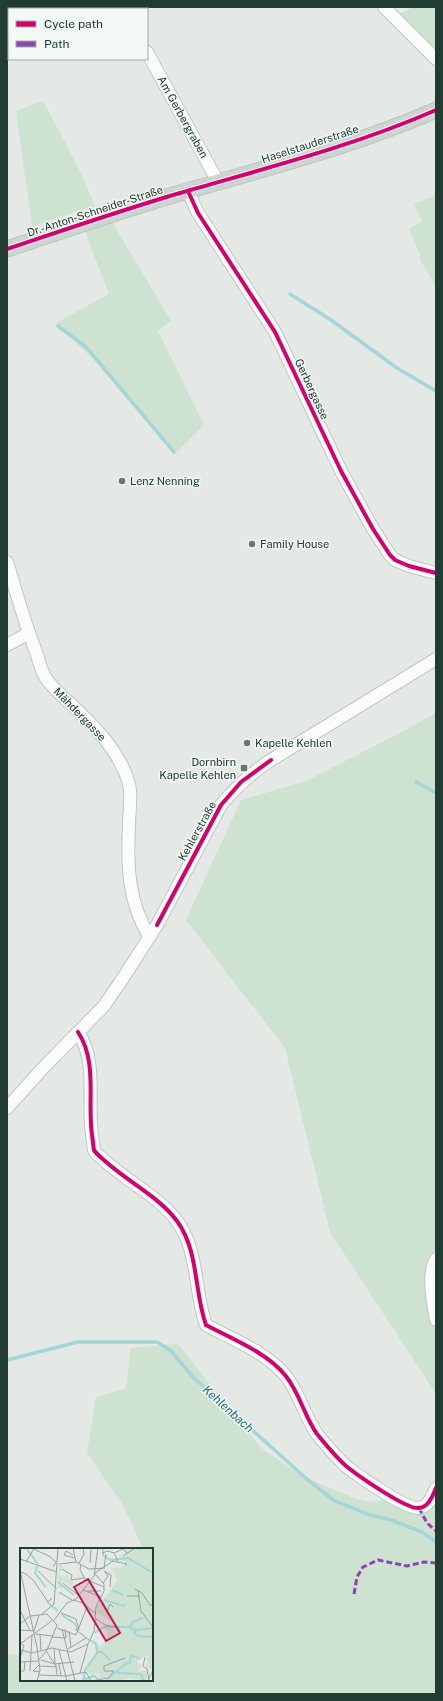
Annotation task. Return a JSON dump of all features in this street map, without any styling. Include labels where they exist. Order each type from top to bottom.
[{"type":"main road","name":"Haselstauderstraße","points":[[188,191],[325,150],[436,110]]},
{"type":"main road","name":"Dr.-Anton-Schneider-Straße","points":[[7,249],[101,217],[188,191]]},
{"type":"street","points":[[384,7],[436,58]]},
{"type":"street","name":"Am Gerbergraben","points":[[148,54],[218,182]]},
{"type":"street","name":"Gerbergasse","points":[[188,191],[198,213],[275,332],[341,471],[373,529],[395,560],[409,566],[436,573]]},
{"type":"street","name":"Mähdergasse","points":[[7,562],[29,633],[44,674],[52,685],[100,733],[122,766],[129,785],[130,797],[128,844],[129,876],[135,908],[142,926],[150,937]]},
{"type":"street","points":[[7,645],[29,633]]},
{"type":"street","name":"Kehlerstraße","points":[[7,1108],[44,1067],[104,1006],[150,937],[221,805],[241,782],[271,760],[436,658]]},
{"type":"street","points":[[78,1032],[84,1040],[89,1066],[91,1086],[90,1120],[95,1151],[115,1170],[165,1208],[178,1222],[190,1246],[202,1313],[206,1325],[269,1360],[285,1375],[295,1390],[304,1411],[317,1433],[345,1464],[361,1477],[404,1504],[419,1508],[423,1507],[431,1500],[436,1488]]},
{"type":"street","points":[[436,1259],[433,1264],[432,1292],[436,1320]]},
{"type":"green space","points":[[413,7],[436,7],[436,49],[400,14]]},
{"type":"green space","points":[[43,101],[77,165],[95,206],[32,226],[16,111]]},
{"type":"green space","points":[[436,195],[436,286],[420,260],[420,254],[409,229],[422,221],[414,204]]},
{"type":"green space","points":[[112,222],[171,321],[158,331],[204,425],[174,455],[94,360],[56,323],[109,294],[84,229]]},
{"type":"green space","points":[[436,713],[436,1394],[330,1232],[285,1048],[186,920],[241,800],[306,781]]},
{"type":"green space","points":[[178,1344],[261,1448],[304,1477],[351,1497],[369,1502],[388,1499],[416,1515],[431,1511],[436,1499],[436,1694],[7,1694],[7,1654],[20,1656],[20,1681],[153,1681],[153,1548],[143,1548],[123,1505],[87,1453],[96,1397],[126,1388],[131,1348]]},
{"type":"waterway","points":[[290,294],[331,320],[397,368],[436,391]]},
{"type":"waterway","points":[[58,326],[87,348],[174,452]]},
{"type":"waterway","points":[[416,782],[436,793]]},
{"type":"waterway","name":"Kehlenbach","points":[[7,1360],[78,1342],[157,1342],[170,1350],[194,1378],[308,1480],[335,1501],[370,1515],[391,1520],[422,1532],[436,1542]]},
{"type":"marked path","points":[[419,1508],[427,1523],[436,1531]]},
{"type":"marked path","points":[[354,1594],[357,1577],[363,1567],[378,1560],[407,1566],[424,1562],[436,1563]]},
{"type":"cycle path","points":[[7,249],[93,220],[374,135],[436,110]]},
{"type":"cycle path","points":[[188,191],[198,213],[275,332],[341,471],[373,529],[395,560],[409,566],[436,573]]},
{"type":"cycle path","points":[[157,925],[221,805],[241,782],[271,760]]},
{"type":"cycle path","points":[[78,1032],[88,1056],[90,1069],[91,1122],[94,1150],[114,1169],[161,1204],[177,1221],[184,1233],[193,1258],[202,1312],[206,1325],[259,1353],[277,1367],[290,1382],[317,1434],[331,1451],[360,1477],[404,1504],[419,1508],[428,1503],[436,1488]]},
{"type":"place","name":"Lenz Nenning","points":[[122,481]]},
{"type":"place","name":"Family House","points":[[252,544]]},
{"type":"place","name":"Kapelle Kehlen","points":[[247,743]]},
{"type":"place","name":"Dornbirn Kapelle Kehlen","points":[[244,768]]}]
